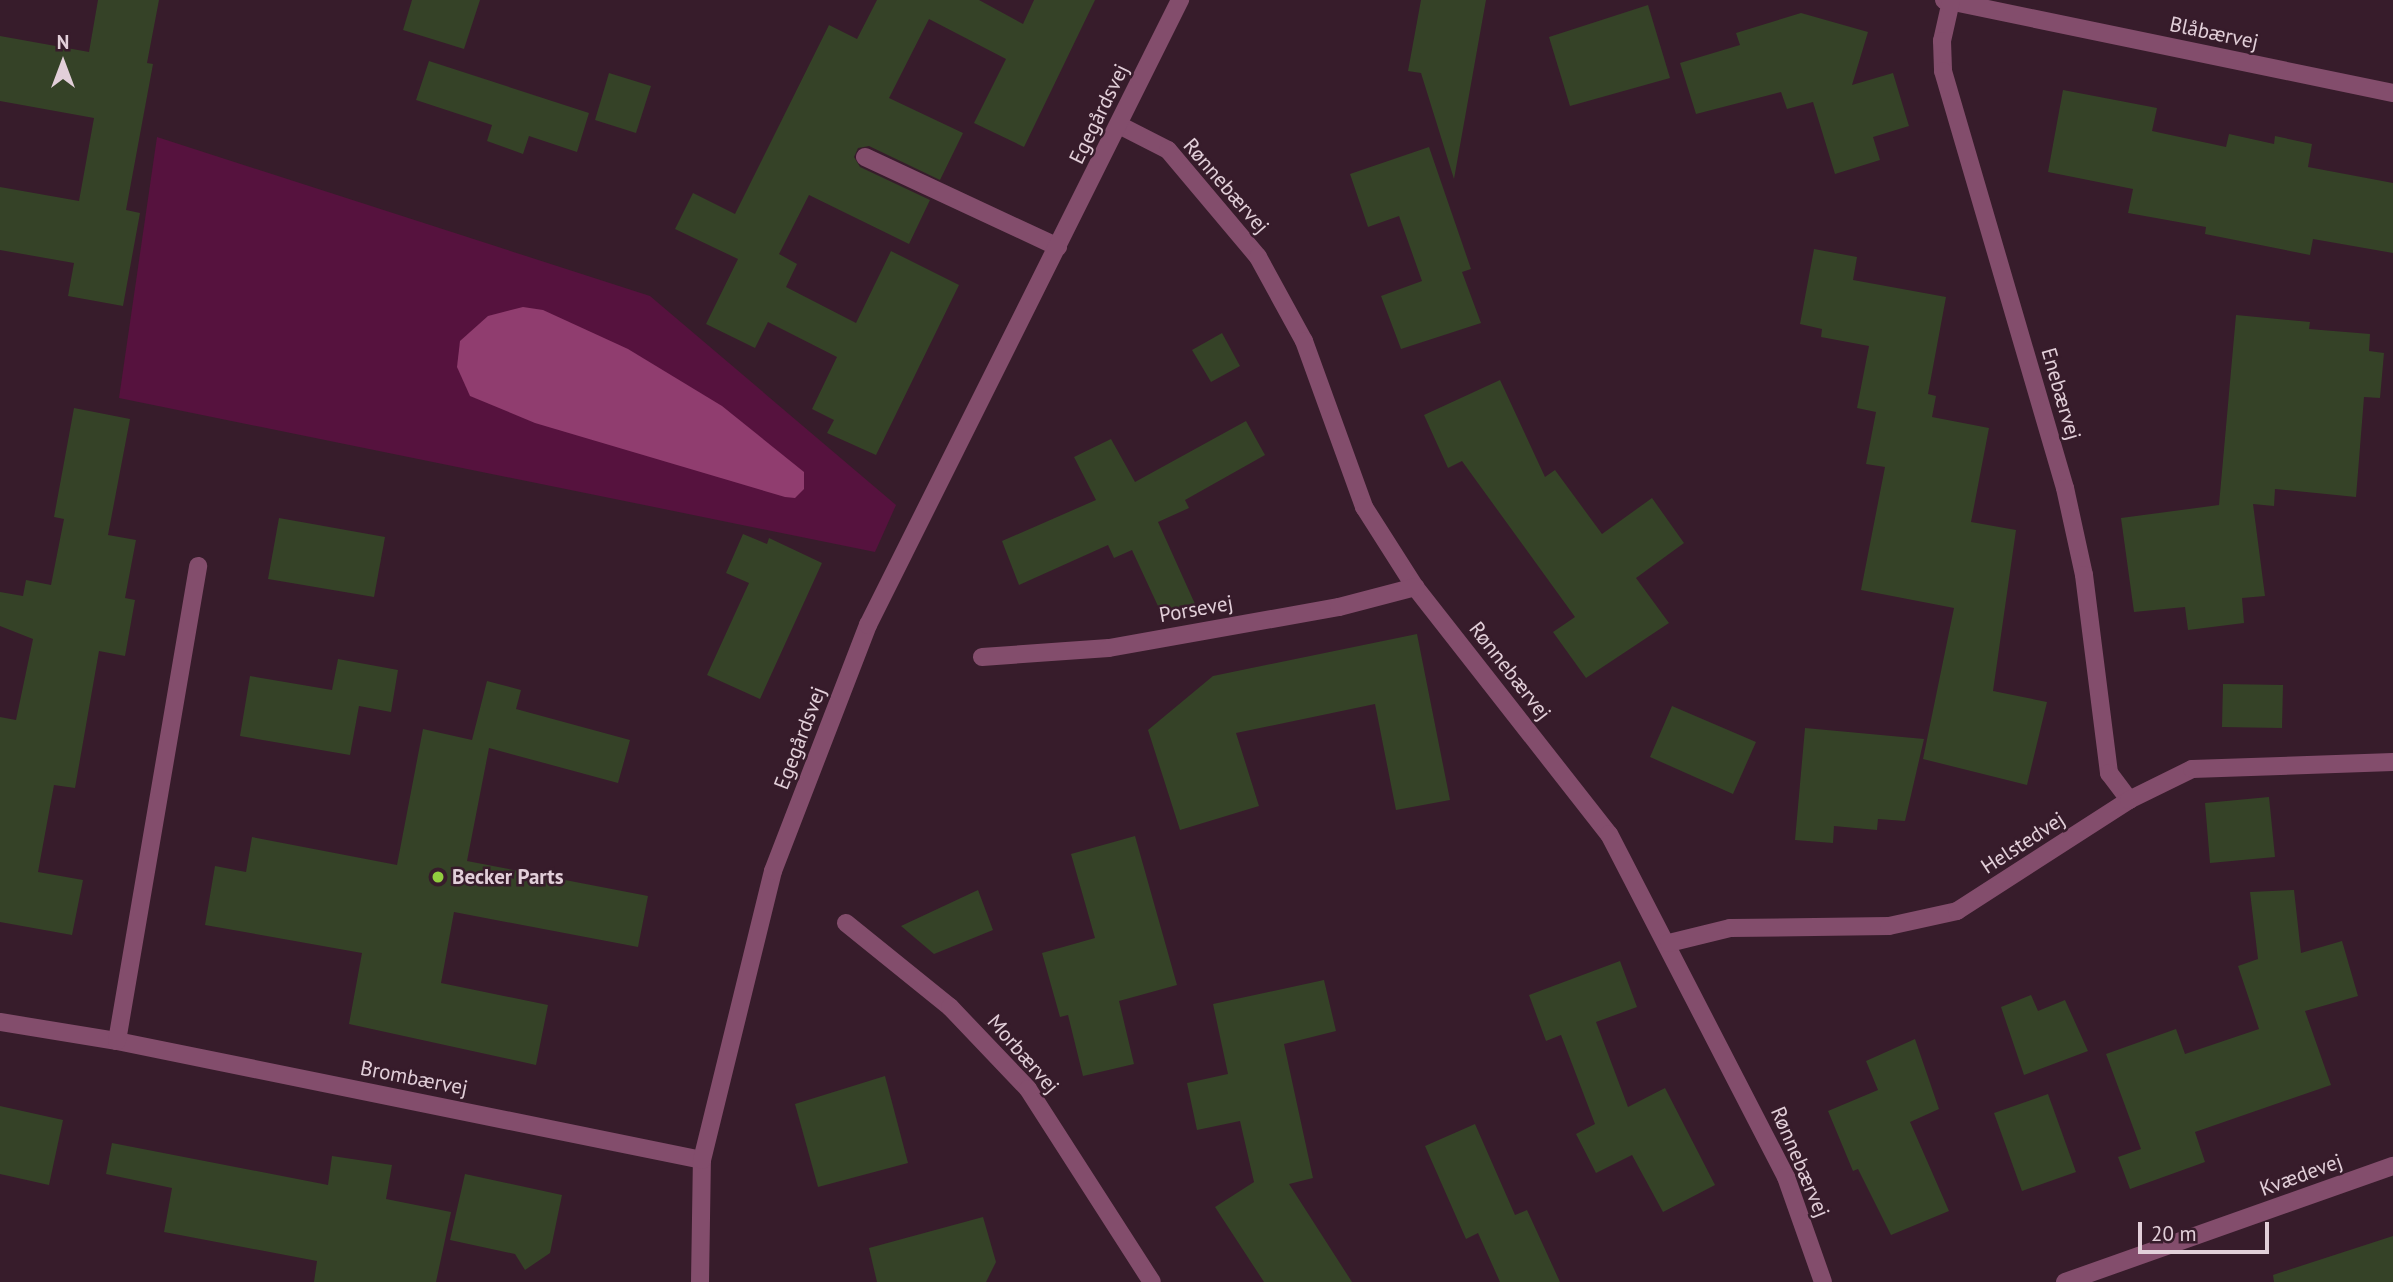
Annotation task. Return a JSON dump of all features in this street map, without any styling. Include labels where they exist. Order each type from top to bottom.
[{"type":"street","name":"Egegårdsvej","points":[[699,1282],[702,1160],[773,871],[868,625],[1180,0]]},
{"type":"street","name":"Blåbærvej","points":[[1948,1],[2393,93]]},
{"type":"street","name":"Enebærvej","points":[[1948,1],[1942,41],[1943,71],[2065,488],[2084,575],[2109,773],[2129,800]]},
{"type":"street","name":"Rønnebærvej","points":[[1119,125],[1168,150],[1258,257],[1304,341],[1364,507],[1415,587],[1609,834],[1669,943],[1786,1177],[1823,1282]]},
{"type":"street","points":[[865,157],[1058,247]]},
{"type":"street","points":[[117,1041],[198,566]]},
{"type":"street","name":"Porsevej","points":[[982,657],[1109,648],[1339,607],[1415,587]]},
{"type":"street","name":"Helstedvej","points":[[1669,943],[1730,928],[1889,926],[1957,911],[2129,800],[2192,769],[2393,762]]},
{"type":"street","name":"Morbærvej","points":[[846,923],[950,1007],[1028,1088],[1152,1282]]},
{"type":"street","name":"Brombærvej","points":[[0,1021],[117,1041],[702,1160]]},
{"type":"street","name":"Kvædevej","points":[[2065,1282],[2393,1166]]},
{"type":"shaded area","points":[[157,137],[650,296],[896,505],[875,552],[119,398]]},
{"type":"shaded area","points":[[523,307],[543,310],[628,349],[722,406],[804,472],[804,489],[795,498],[785,497],[535,423],[470,396],[457,367],[460,341],[488,316]]},
{"type":"building","points":[[98,0],[159,0],[147,63],[153,64],[126,210],[140,213],[123,306],[68,296],[74,263],[0,250],[0,187],[79,201],[94,118],[0,101],[0,36],[89,52]]},
{"type":"building","points":[[412,0],[480,0],[464,49],[403,30]]},
{"type":"building","points":[[877,0],[979,0],[1023,24],[1034,0],[1095,0],[1024,147],[974,123],[1006,59],[929,19],[889,98],[963,133],[940,180],[869,146],[858,148],[854,157],[860,167],[930,200],[909,244],[809,195],[779,254],[797,264],[786,287],[856,323],[891,251],[959,285],[876,455],[827,433],[834,420],[812,409],[837,357],[768,322],[755,348],[706,324],[738,259],[675,229],[693,193],[735,214],[829,25],[857,39]]},
{"type":"building","points":[[1421,0],[1486,0],[1454,179],[1421,73],[1408,71]]},
{"type":"building","points":[[1648,5],[1670,78],[1570,106],[1549,37]]},
{"type":"building","points":[[1801,13],[1868,32],[1852,85],[1893,73],[1909,126],[1873,137],[1880,160],[1835,174],[1813,102],[1787,109],[1781,92],[1696,114],[1680,63],[1740,45],[1736,33]]},
{"type":"building","points":[[429,61],[589,113],[577,152],[529,136],[523,154],[487,141],[492,125],[416,100]]},
{"type":"building","points":[[609,73],[651,86],[636,133],[595,120]]},
{"type":"building","points":[[2063,90],[2157,108],[2152,131],[2226,147],[2229,134],[2274,144],[2275,136],[2312,144],[2308,167],[2393,183],[2393,253],[2313,239],[2310,255],[2205,234],[2206,227],[2128,213],[2133,189],[2048,172]]},
{"type":"building","points":[[1429,147],[1471,269],[1462,272],[1481,323],[1401,349],[1381,296],[1422,281],[1399,216],[1368,227],[1350,174]]},
{"type":"building","points":[[1814,249],[1857,257],[1853,280],[1946,297],[1928,394],[1936,396],[1932,417],[1989,428],[1971,522],[2016,530],[1993,691],[2047,702],[2027,785],[1923,759],[1954,608],[1861,590],[1885,467],[1866,464],[1876,412],[1857,408],[1869,346],[1821,337],[1822,329],[1800,324]]},
{"type":"building","points":[[2236,315],[2310,322],[2309,329],[2370,334],[2369,351],[2384,353],[2380,398],[2364,397],[2356,497],[2275,489],[2274,506],[2253,504],[2265,596],[2242,598],[2244,623],[2188,630],[2185,607],[2134,612],[2121,518],[2219,505]]},
{"type":"building","points":[[1222,333],[1240,366],[1211,382],[1192,350]]},
{"type":"building","points":[[1500,380],[1545,477],[1555,470],[1602,534],[1652,498],[1684,543],[1636,578],[1669,623],[1586,678],[1553,632],[1575,617],[1462,461],[1448,468],[1424,415]]},
{"type":"building","points":[[74,408],[130,419],[108,535],[136,540],[125,598],[135,600],[125,656],[99,651],[75,788],[54,785],[38,872],[83,880],[72,935],[0,922],[0,717],[16,720],[33,639],[0,626],[0,592],[23,596],[26,580],[51,585],[64,519],[54,517]]},
{"type":"building","points":[[1246,421],[1265,455],[1185,500],[1189,508],[1158,522],[1195,604],[1164,619],[1132,550],[1114,558],[1108,545],[1019,585],[1002,541],[1096,500],[1074,457],[1111,439],[1135,482]]},
{"type":"building","points":[[279,518],[385,537],[374,597],[268,579]]},
{"type":"building","points":[[743,534],[767,544],[769,538],[822,563],[760,699],[707,675],[749,583],[726,573]]},
{"type":"building","points":[[1417,634],[1450,800],[1396,810],[1375,704],[1236,733],[1259,806],[1180,830],[1148,730],[1213,676]]},
{"type":"building","points":[[338,659],[398,670],[391,712],[359,706],[350,755],[240,736],[250,676],[332,690]]},
{"type":"building","points":[[487,681],[521,690],[516,709],[630,740],[618,783],[489,748],[467,861],[648,896],[638,947],[454,912],[441,983],[548,1005],[536,1065],[349,1024],[362,953],[205,925],[215,866],[246,872],[252,837],[397,865],[423,729],[472,740]]},
{"type":"building","points":[[2223,684],[2283,685],[2282,728],[2222,727]]},
{"type":"building","points":[[1672,706],[1756,742],[1733,794],[1650,757]]},
{"type":"building","points":[[1805,728],[1924,739],[1905,821],[1878,819],[1877,830],[1834,826],[1833,843],[1795,840]]},
{"type":"building","points":[[2269,797],[2275,857],[2210,863],[2205,803]]},
{"type":"building","points":[[1135,836],[1177,985],[1119,1001],[1134,1064],[1083,1076],[1068,1015],[1060,1017],[1042,953],[1095,938],[1071,854]]},
{"type":"building","points":[[978,890],[993,930],[934,954],[901,926]]},
{"type":"building","points":[[2294,890],[2301,953],[2342,941],[2358,996],[2305,1011],[2331,1085],[2195,1132],[2205,1162],[2130,1189],[2118,1157],[2141,1149],[2106,1054],[2176,1029],[2185,1054],[2259,1029],[2238,966],[2258,959],[2250,892]]},
{"type":"building","points":[[1620,961],[1637,1007],[1596,1022],[1628,1107],[1665,1088],[1715,1185],[1663,1212],[1632,1155],[1596,1173],[1576,1134],[1595,1124],[1561,1035],[1546,1041],[1529,995]]},
{"type":"building","points":[[1324,980],[1336,1031],[1284,1044],[1313,1178],[1289,1184],[1352,1282],[1264,1282],[1215,1207],[1254,1182],[1240,1121],[1197,1130],[1187,1083],[1228,1074],[1213,1004]]},
{"type":"building","points":[[2031,995],[2038,1011],[2065,1000],[2088,1051],[2024,1075],[2001,1007]]},
{"type":"building","points":[[1915,1039],[1939,1109],[1910,1122],[1949,1211],[1891,1235],[1858,1169],[1853,1171],[1828,1111],[1878,1090],[1866,1061]]},
{"type":"building","points":[[885,1076],[908,1163],[818,1187],[795,1104]]},
{"type":"building","points":[[2048,1094],[2076,1172],[2022,1191],[1994,1113]]},
{"type":"building","points":[[0,1106],[63,1120],[49,1185],[0,1174]]},
{"type":"building","points":[[1475,1124],[1515,1215],[1527,1210],[1560,1282],[1500,1282],[1478,1233],[1466,1239],[1425,1146]]},
{"type":"building","points":[[112,1143],[328,1185],[332,1156],[392,1165],[386,1199],[451,1212],[436,1282],[314,1282],[317,1261],[164,1232],[172,1188],[106,1174]]},
{"type":"building","points":[[465,1174],[562,1195],[550,1253],[525,1270],[515,1254],[450,1240]]},
{"type":"building","points":[[983,1217],[996,1262],[986,1282],[877,1282],[869,1248]]},
{"type":"building","points":[[2393,1236],[2393,1282],[2274,1282],[2273,1275]]},
{"type":"place","name":"Becker Parts","points":[[438,877]]}]
